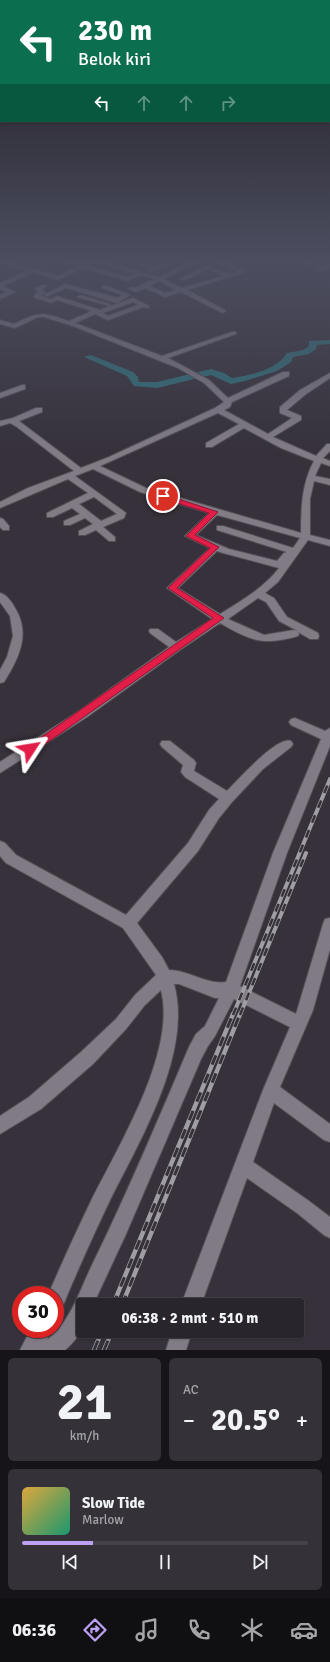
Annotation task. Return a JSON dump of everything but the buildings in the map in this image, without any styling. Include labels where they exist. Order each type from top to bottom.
[{"type":"street","points":[[74,325],[162,358],[198,376],[228,401]]},
{"type":"street","points":[[162,358],[234,333]]},
{"type":"street","points":[[0,506],[218,410],[228,405],[228,401],[286,374]]},
{"type":"street","points":[[268,437],[298,418],[284,411],[283,409],[303,392],[330,375]]},
{"type":"street","points":[[0,396],[22,387]]},
{"type":"street","points":[[0,424],[39,410]]},
{"type":"street","points":[[218,410],[287,448],[330,464]]},
{"type":"street","points":[[0,413],[20,424],[79,472]]},
{"type":"street","points":[[209,445],[245,424]]},
{"type":"street","points":[[0,768],[83,714],[176,647],[258,594],[275,580],[282,566],[302,537],[310,477],[317,460],[330,446]]},
{"type":"street","points":[[93,466],[143,490],[302,537],[330,543]]},
{"type":"street","points":[[68,475],[122,514],[82,533]]},
{"type":"street","points":[[310,477],[330,482]]},
{"type":"street","points":[[50,515],[93,494]]},
{"type":"street","points":[[72,504],[86,514],[112,539]]},
{"type":"street","points":[[215,512],[190,536],[216,547],[282,566]]},
{"type":"street","points":[[67,523],[86,514]]},
{"type":"street","points":[[220,528],[293,551]]},
{"type":"street","points":[[216,547],[172,588],[219,618],[261,639],[271,639],[294,634]]},
{"type":"street","points":[[258,594],[270,600],[284,619],[314,636]]},
{"type":"street","points":[[0,596],[14,613],[20,630],[12,660],[0,679]]},
{"type":"street","points":[[154,631],[176,647]]},
{"type":"street","points":[[87,1298],[120,1228],[195,1053],[202,1040],[210,1031],[231,989],[280,853],[329,735],[295,722]]},
{"type":"street","points":[[166,744],[187,759],[190,763],[187,772],[189,774],[228,798]]},
{"type":"street","points":[[128,923],[193,847],[214,814],[228,798],[259,766],[287,744]]},
{"type":"street","points":[[0,847],[11,859],[128,923],[150,950],[165,977],[171,999],[172,1023],[168,1046],[148,1105],[82,1238],[61,1286]]},
{"type":"street","points":[[194,1298],[271,1090],[305,1010],[330,924]]},
{"type":"street","points":[[0,1126],[35,1103],[88,1058],[122,1024],[140,1000],[165,977],[178,977],[215,991],[231,989],[298,1024]]},
{"type":"street","points":[[271,1090],[330,1134]]},
{"type":"street","points":[[243,1165],[303,1207],[330,1229]]},
{"type":"street","points":[[48,1350],[56,1346],[71,1331],[76,1321]]},
{"type":"street","points":[[30,1350],[37,1338]]},
{"type":"street","points":[[176,1350],[180,1338]]},
{"type":"waterway","points":[[88,357],[130,374],[134,377],[134,381],[137,384],[157,385],[211,372],[221,375],[231,381],[255,376],[274,369],[288,360],[290,355],[306,352],[313,347],[312,343],[330,342]]},
{"type":"railway","points":[[233,1015],[330,779]]},
{"type":"railway","points":[[240,1015],[306,853]]},
{"type":"railway","points":[[116,1298],[233,1014]]},
{"type":"railway","points":[[125,1298],[240,1014]]},
{"type":"railway","points":[[94,1350],[99,1338]]},
{"type":"railway","points":[[104,1350],[109,1338]]},
{"type":"route","points":[[30,749],[83,714],[219,618],[172,588],[172,586],[216,547],[190,536],[190,534],[215,512],[163,496]]}]
